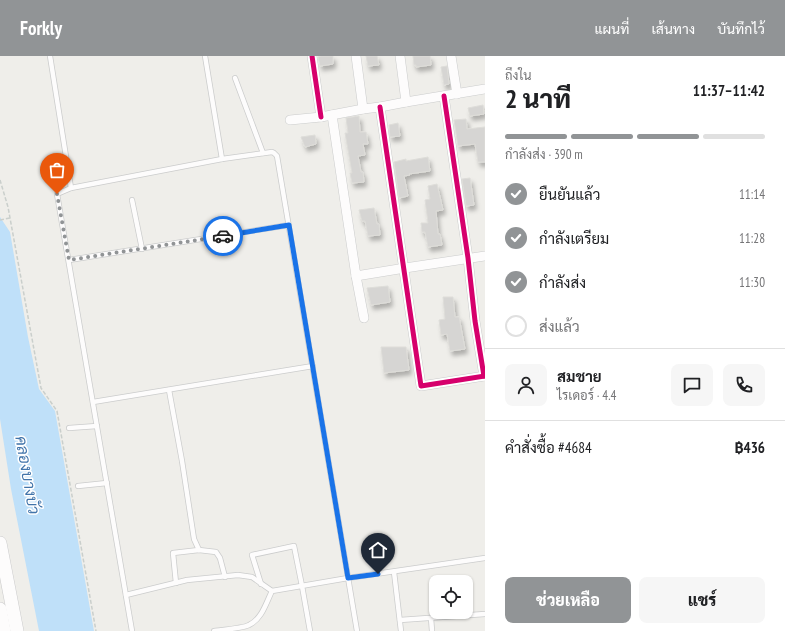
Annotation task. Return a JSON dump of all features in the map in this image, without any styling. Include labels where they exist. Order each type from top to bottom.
[{"type":"main road","points":[[0,543],[17,631]]},
{"type":"main road","points":[[0,609],[4,631]]},
{"type":"street","points":[[312,56],[321,117]]},
{"type":"street","points":[[356,56],[363,109]]},
{"type":"street","points":[[400,56],[406,102]]},
{"type":"street","points":[[451,56],[457,94]]},
{"type":"street","points":[[290,120],[321,117],[485,90]]},
{"type":"street","points":[[380,107],[405,268],[421,386],[484,376],[444,96]]},
{"type":"street","points":[[332,115],[356,276],[364,318]]},
{"type":"street","points":[[356,276],[485,256]]},
{"type":"lane","points":[[50,56],[71,188]]},
{"type":"lane","points":[[205,56],[222,159]]},
{"type":"lane","points":[[235,78],[263,153]]},
{"type":"lane","points":[[132,631],[57,194],[71,188],[222,159],[272,152],[277,156],[358,631]]},
{"type":"lane","points":[[132,200],[142,249]]},
{"type":"lane","points":[[69,260],[289,225]]},
{"type":"lane","points":[[93,402],[313,366]]},
{"type":"lane","points":[[169,390],[194,538],[199,550]]},
{"type":"lane","points":[[69,428],[97,426]]},
{"type":"lane","points":[[78,486],[107,483]]},
{"type":"lane","points":[[261,584],[252,555],[294,546],[310,631]]},
{"type":"lane","points":[[176,583],[173,553],[199,550],[216,552],[220,558],[225,577]]},
{"type":"lane","points":[[126,595],[187,580],[238,575],[252,577],[272,591],[348,578],[485,558]]},
{"type":"lane","points":[[394,572],[401,631]]},
{"type":"lane","points":[[214,631],[248,626],[257,619],[272,591]]},
{"type":"lane","points":[[473,615],[485,614]]},
{"type":"lane","points":[[400,620],[429,618]]},
{"type":"lane","points":[[430,619],[432,631]]},
{"type":"path","points":[[0,180],[10,218],[41,388],[57,411],[96,631]]},
{"type":"path","points":[[0,220],[10,218]]},
{"type":"water","name":"คลองบางบัว","points":[[0,217],[10,232],[28,337],[39,389],[55,411],[94,631],[39,631],[11,489],[0,419]]},
{"type":"building","points":[[333,56],[333,64],[320,66],[318,57]]},
{"type":"building","points":[[366,56],[377,56],[379,65],[368,66]]},
{"type":"building","points":[[413,56],[430,56],[431,65],[416,67],[416,65],[414,65]]},
{"type":"building","points":[[447,66],[449,84],[444,85],[441,67]]},
{"type":"building","points":[[483,105],[484,114],[470,116],[468,108]]},
{"type":"building","points":[[359,116],[360,132],[366,132],[368,144],[363,144],[365,155],[358,156],[361,172],[363,172],[364,182],[352,183],[350,173],[352,173],[345,133],[348,133],[346,118]]},
{"type":"building","points":[[466,119],[467,129],[485,127],[485,162],[478,162],[475,144],[458,146],[454,120]]},
{"type":"building","points":[[398,123],[400,136],[390,137],[389,125]]},
{"type":"building","points":[[315,135],[316,144],[305,147],[301,137]]},
{"type":"building","points":[[428,157],[430,171],[404,176],[408,196],[399,198],[394,162],[406,159],[406,161]]},
{"type":"building","points":[[470,178],[474,205],[466,206],[462,179]]},
{"type":"building","points":[[437,184],[443,210],[436,211],[438,234],[440,234],[442,245],[428,247],[425,232],[422,232],[421,223],[428,223],[425,200],[430,199],[428,186]]},
{"type":"building","points":[[374,208],[377,224],[379,224],[380,235],[368,236],[365,221],[362,221],[359,210]]},
{"type":"building","points":[[388,286],[390,302],[371,305],[367,288]]},
{"type":"building","points":[[443,297],[453,297],[455,317],[459,317],[465,349],[450,351],[447,334],[441,335],[439,320],[445,319]]},
{"type":"building","points":[[381,347],[406,347],[409,370],[384,373]]},
{"type":"cycle path","points":[[312,56],[321,117]]},
{"type":"cycle path","points":[[444,96],[484,376]]},
{"type":"cycle path","points":[[380,107],[421,386],[485,376]]},
{"type":"way so far","points":[[57,194],[69,260],[223,236]]},
{"type":"route","points":[[223,236],[289,225],[348,578],[378,574]]}]
